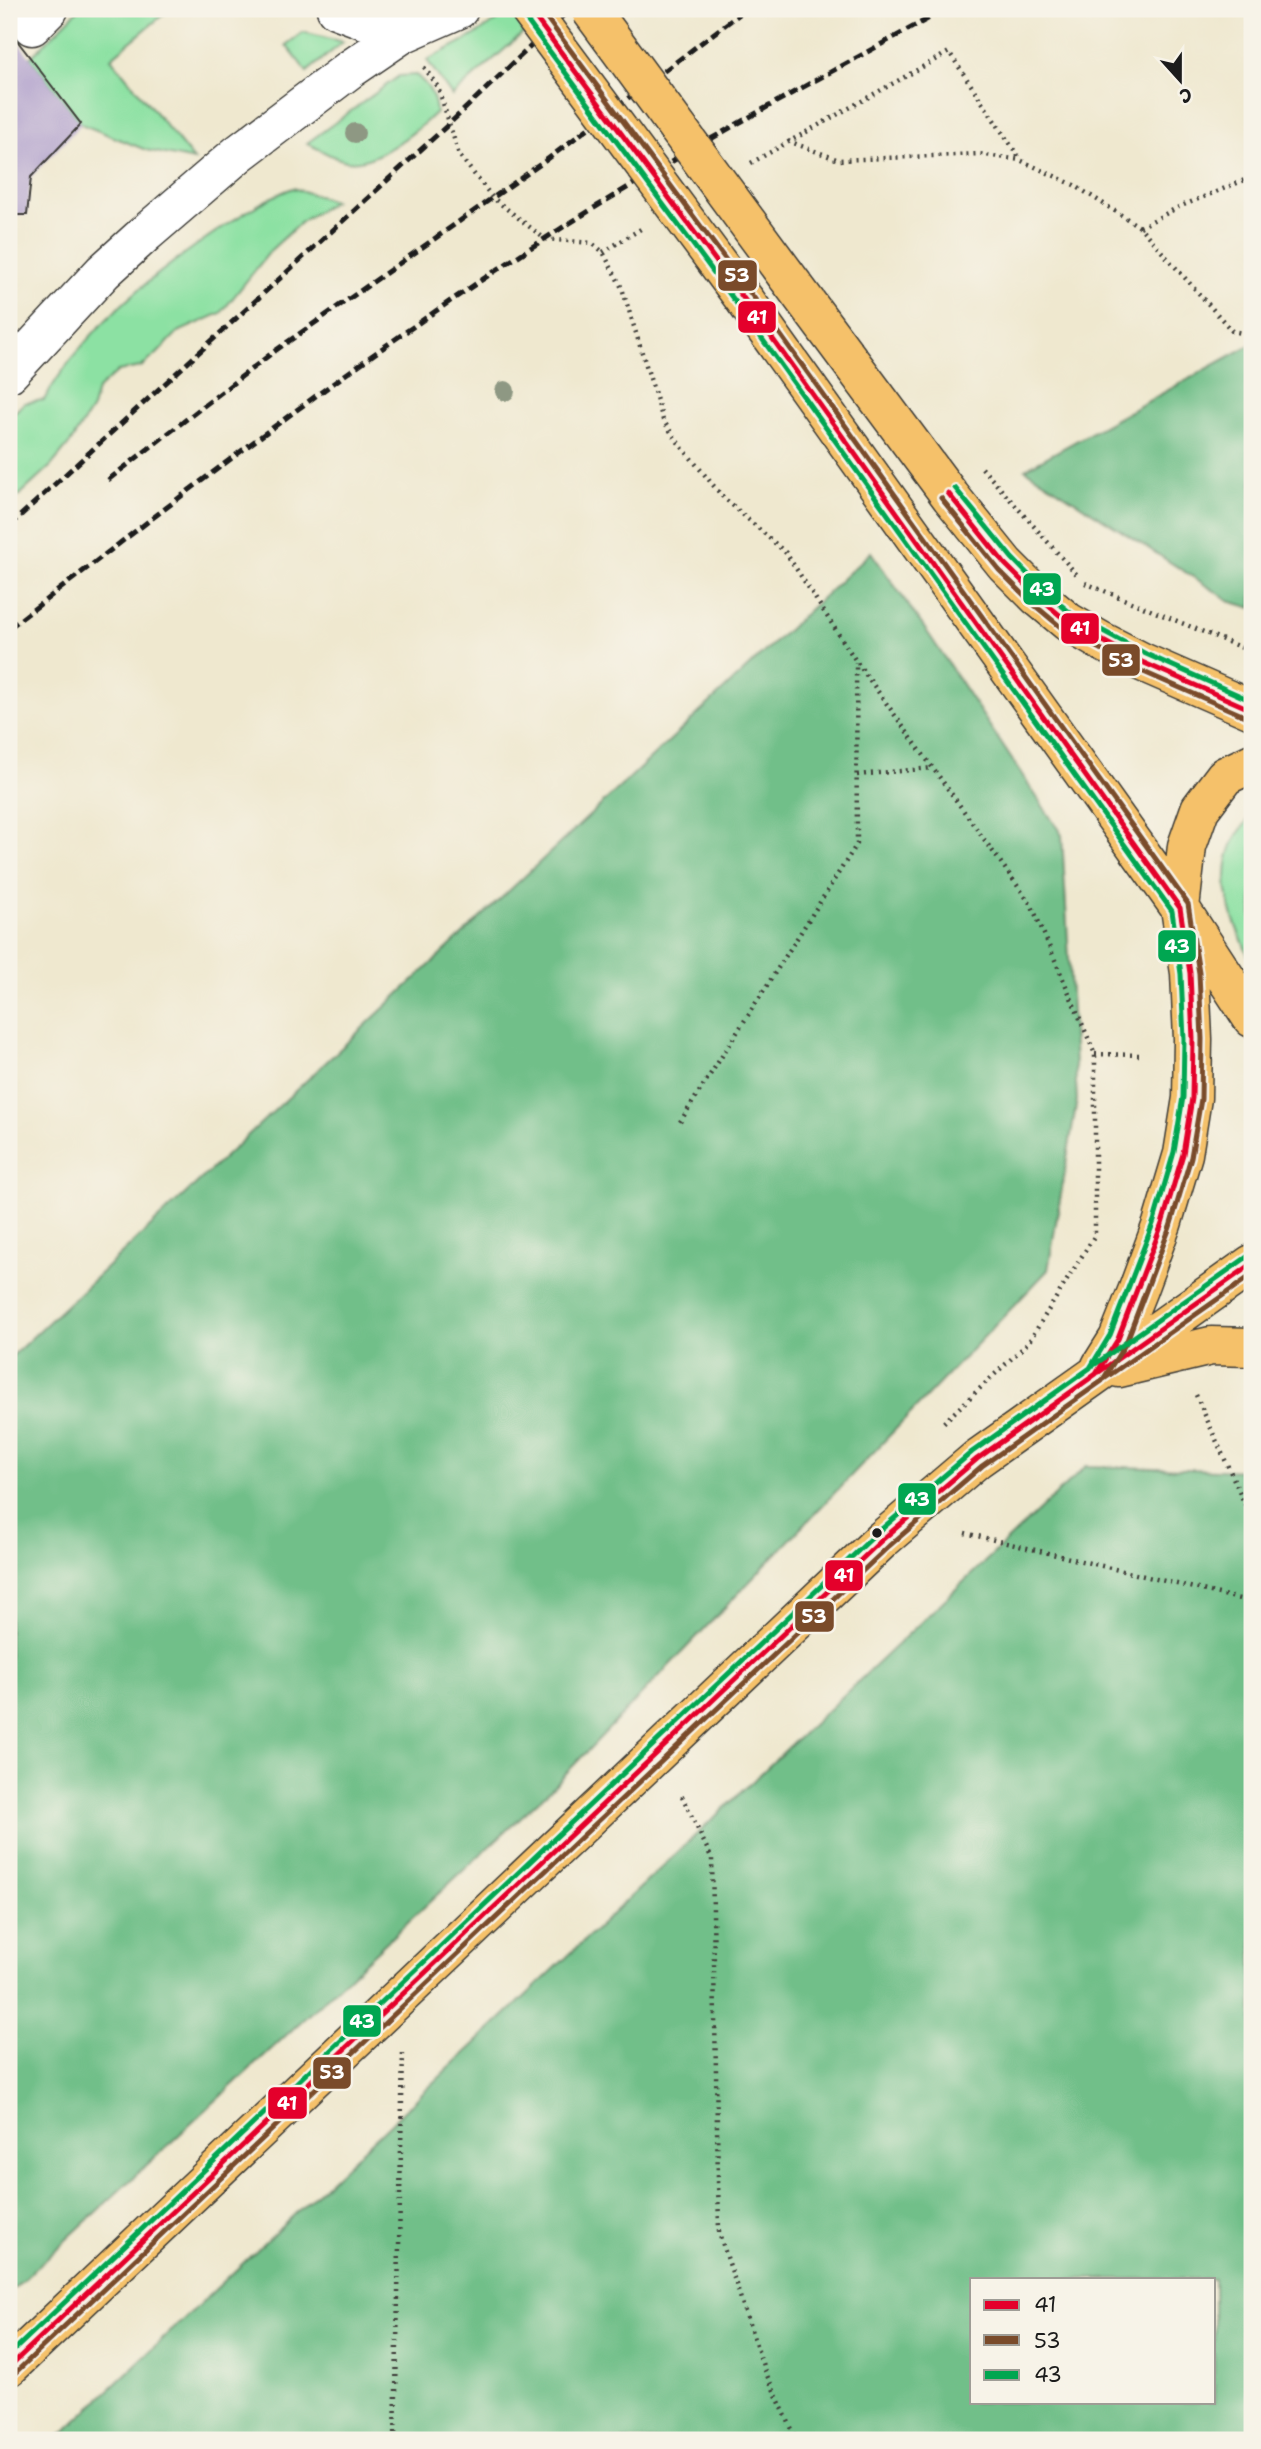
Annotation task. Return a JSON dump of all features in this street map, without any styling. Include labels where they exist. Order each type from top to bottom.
[{"type":"main road","points":[[529,9],[747,303],[1180,908],[1252,1018]]},
{"type":"main road","points":[[590,9],[951,497],[1005,564],[1068,622],[1142,662],[1252,710]]},
{"type":"main road","points":[[1096,1374],[1118,1339],[1138,1289],[1183,1154],[1192,1098],[1193,1039],[1190,973],[1180,908],[1187,846],[1200,809],[1225,776],[1252,763]]},
{"type":"main road","points":[[9,2367],[883,1539],[977,1459],[1252,1264]]},
{"type":"main road","points":[[1096,1374],[1211,1346],[1252,1347]]},
{"type":"street","points":[[9,373],[103,272],[238,154],[349,70],[402,34],[459,9]]},
{"type":"street","points":[[342,10],[402,34]]},
{"type":"path","points":[[402,34],[438,87],[459,155],[493,198],[545,239],[592,243],[603,252],[622,288],[663,420],[722,496],[786,553],[856,661],[1032,906],[1095,1054],[1095,1235],[1028,1343],[942,1424]]},
{"type":"path","points":[[742,169],[949,52],[1020,160]]},
{"type":"path","points":[[788,141],[839,160],[979,154],[1020,160],[1074,185],[1140,227],[1232,331],[1252,335]]},
{"type":"path","points":[[1140,227],[1179,206],[1252,177]]},
{"type":"path","points":[[603,252],[649,224]]},
{"type":"path","points":[[977,462],[1083,582],[1252,652]]},
{"type":"path","points":[[680,1122],[857,844],[856,661]]},
{"type":"path","points":[[857,775],[933,768]]},
{"type":"path","points":[[1095,1054],[1140,1055]]},
{"type":"path","points":[[1196,1395],[1252,1520]]},
{"type":"path","points":[[965,1533],[1252,1602]]},
{"type":"path","points":[[682,1796],[712,1859],[719,2233],[764,2369],[797,2440]]},
{"type":"path","points":[[395,2440],[403,2051]]},
{"type":"green space","points":[[79,9],[170,9],[111,58],[194,160],[146,150],[81,124],[30,58]]},
{"type":"green space","points":[[513,9],[550,9],[452,96],[427,60],[475,35]]},
{"type":"green space","points":[[303,32],[343,42],[307,72],[286,45]]},
{"type":"green space","points":[[416,75],[430,91],[436,112],[395,145],[370,158],[347,161],[307,143],[399,76]]},
{"type":"green space","points":[[293,188],[334,201],[301,222],[272,249],[221,313],[178,332],[141,367],[118,371],[97,390],[92,408],[71,442],[51,466],[9,505],[9,418],[24,403],[44,400],[78,351],[98,328],[165,268],[233,220]]},
{"type":"green space","points":[[1252,344],[1252,608],[1232,602],[1025,469]]},
{"type":"green space","points":[[871,552],[1062,835],[1077,1100],[1048,1270],[551,1789],[9,2293],[9,1359]]},
{"type":"green space","points":[[1252,814],[1252,963],[1233,917],[1226,885],[1226,868],[1236,837]]},
{"type":"green space","points":[[1086,1466],[1252,1471],[1252,2440],[56,2440]]},
{"type":"building","points":[[9,30],[81,124],[31,177],[27,215],[9,215]]},
{"type":"railway","points":[[9,526],[450,123],[570,9]]},
{"type":"railway","points":[[108,480],[272,353],[545,161],[746,9]]},
{"type":"railway","points":[[9,628],[322,392],[515,258],[674,160],[946,9]]},
{"type":"transit line","name":"41","points":[[9,2367],[883,1539],[977,1459],[1096,1374],[1118,1339],[1162,1224],[1183,1154],[1192,1098],[1193,1039],[1190,973],[1180,908],[747,303],[529,9]]},
{"type":"transit line","name":"53","points":[[15,2373],[889,1546],[982,1466],[1102,1381],[1126,1343],[1170,1227],[1191,1157],[1201,1099],[1202,1039],[1199,973],[1188,904],[754,298],[540,9]]},
{"type":"transit line","name":"43","points":[[9,2355],[877,1533],[972,1452],[1090,1368],[1110,1335],[1154,1221],[1174,1152],[1183,1097],[1184,1039],[1181,974],[1172,911],[740,308],[522,14]]},
{"type":"transit line","name":"43","points":[[955,488],[1012,558],[1044,591],[1073,615],[1146,654],[1252,701]]},
{"type":"transit line","name":"41","points":[[948,493],[1005,564],[1068,622],[1142,662],[1252,710]]},
{"type":"transit line","name":"53","points":[[941,498],[999,570],[1063,629],[1139,670],[1249,718]]},
{"type":"transit line","name":"43","points":[[1094,1365],[1247,1257]]},
{"type":"transit line","name":"41","points":[[1099,1372],[1252,1264]]},
{"type":"transit line","name":"53","points":[[1104,1379],[1252,1275]]}]
